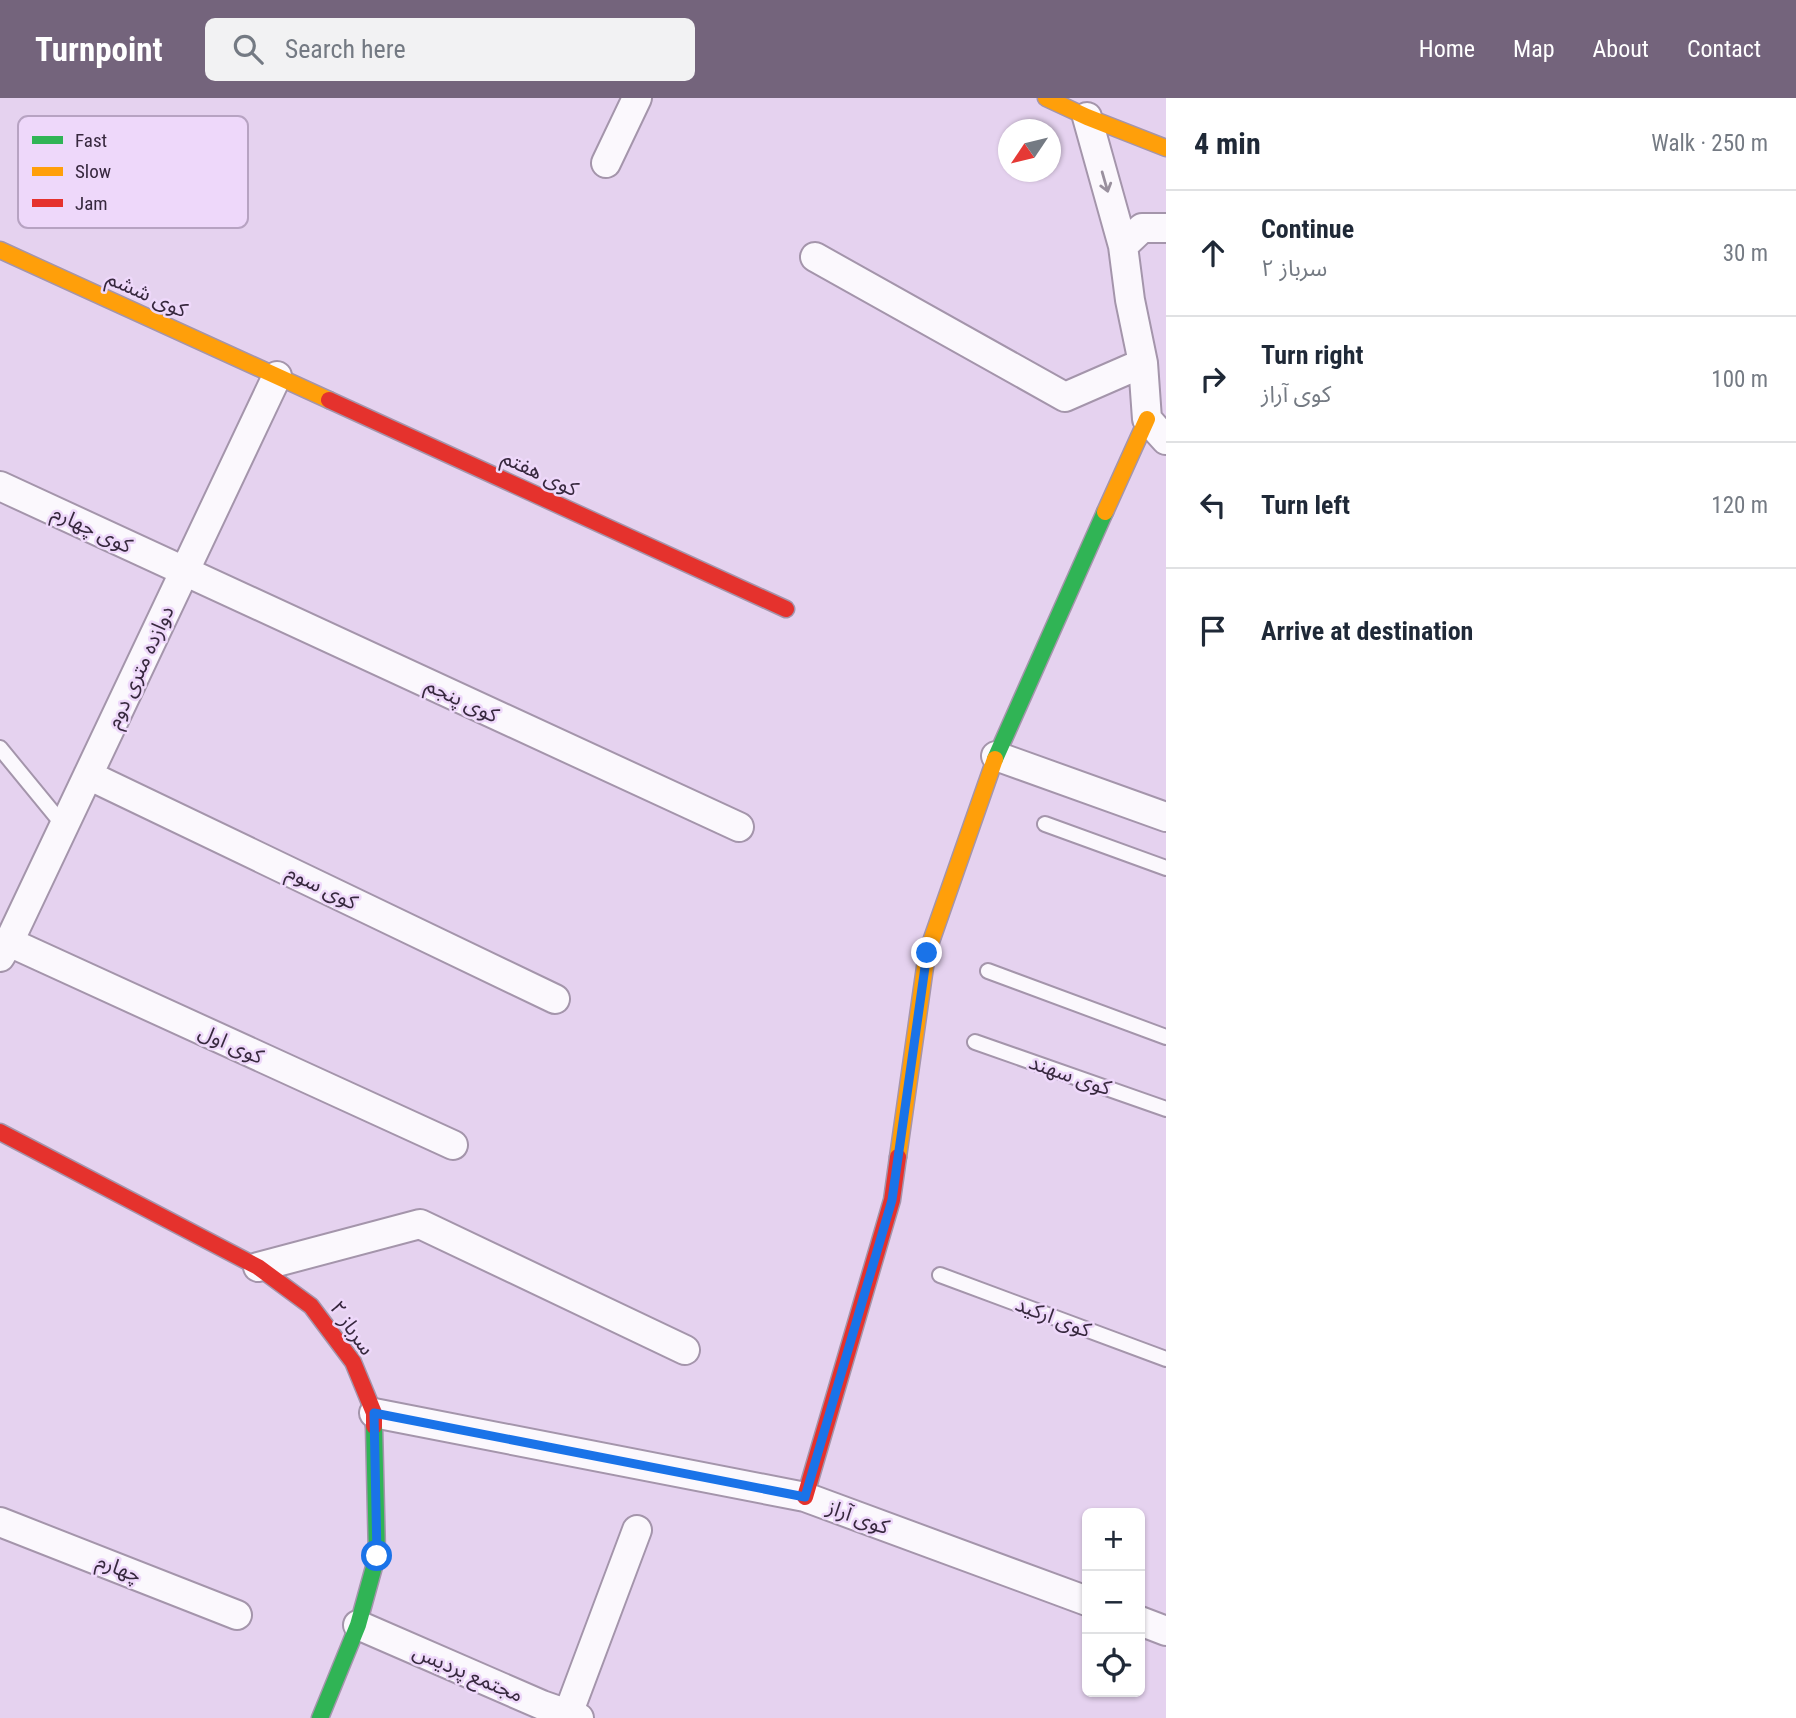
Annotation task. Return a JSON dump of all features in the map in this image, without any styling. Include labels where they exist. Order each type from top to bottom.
[{"type":"street","points":[[606,163],[637,98]]},
{"type":"street","points":[[1046,98],[1166,148]]},
{"type":"street","points":[[805,1497],[892,1200],[927,953],[996,756],[1147,419],[1143,363],[1130,300],[1123,246],[1087,117]]},
{"type":"street","points":[[1123,246],[1142,228],[1166,228]]},
{"type":"street","name":"کوی ششم","points":[[0,250],[277,376]]},
{"type":"street","points":[[815,257],[1065,397],[1143,363]]},
{"type":"street","name":"دوازده متری دوم","points":[[5,950],[277,376]]},
{"type":"street","name":"کوی هفتم","points":[[277,376],[786,609]]},
{"type":"street","points":[[1147,419],[1166,440]]},
{"type":"street","name":"کوی چهارم","points":[[0,486],[184,572]]},
{"type":"street","name":"کوی پنجم","points":[[184,572],[739,827]]},
{"type":"street","points":[[996,756],[1166,817]]},
{"type":"street","name":"کوی سوم","points":[[88,775],[555,999]]},
{"type":"street","name":"کوی اول","points":[[5,950],[453,1145]]},
{"type":"street","name":"سرباز ۲","points":[[0,1132],[258,1267],[310,1306],[353,1362],[374,1413],[377,1556],[358,1625],[320,1718]]},
{"type":"street","points":[[258,1267],[420,1224],[685,1350]]},
{"type":"street","name":"کوی آراز","points":[[374,1413],[805,1497],[1082,1599]]},
{"type":"street","name":"چهارم","points":[[0,1522],[237,1615]]},
{"type":"street","points":[[557,1714],[638,1531]]},
{"type":"street","points":[[1145,1623],[1166,1631]]},
{"type":"street","name":"مجتمع پردیس","points":[[358,1625],[557,1714]]},
{"type":"lane","points":[[0,748],[64,826]]},
{"type":"lane","points":[[1045,824],[1166,868]]},
{"type":"lane","points":[[988,971],[1166,1037]]},
{"type":"lane","name":"کوی سهند","points":[[975,1042],[1166,1109]]},
{"type":"lane","name":"کوی ارکید","points":[[940,1275],[1166,1359]]},
{"type":"traffic: fast","points":[[995,759],[1105,512]]},
{"type":"traffic: fast","points":[[320,1718],[358,1625],[377,1556],[374,1426]]},
{"type":"traffic: slow","points":[[1046,98],[1166,148]]},
{"type":"traffic: slow","points":[[0,250],[329,400]]},
{"type":"traffic: slow","points":[[1105,512],[1147,419]]},
{"type":"traffic: slow","points":[[898,1157],[927,953],[995,759]]},
{"type":"traffic: jam","points":[[329,400],[786,609]]},
{"type":"traffic: jam","points":[[0,1132],[258,1267],[311,1306],[353,1362],[374,1413],[374,1426]]},
{"type":"traffic: jam","points":[[805,1497],[892,1200],[898,1157]]},
{"type":"route","points":[[377,1556],[374,1413],[805,1497],[892,1200],[927,953]]}]
